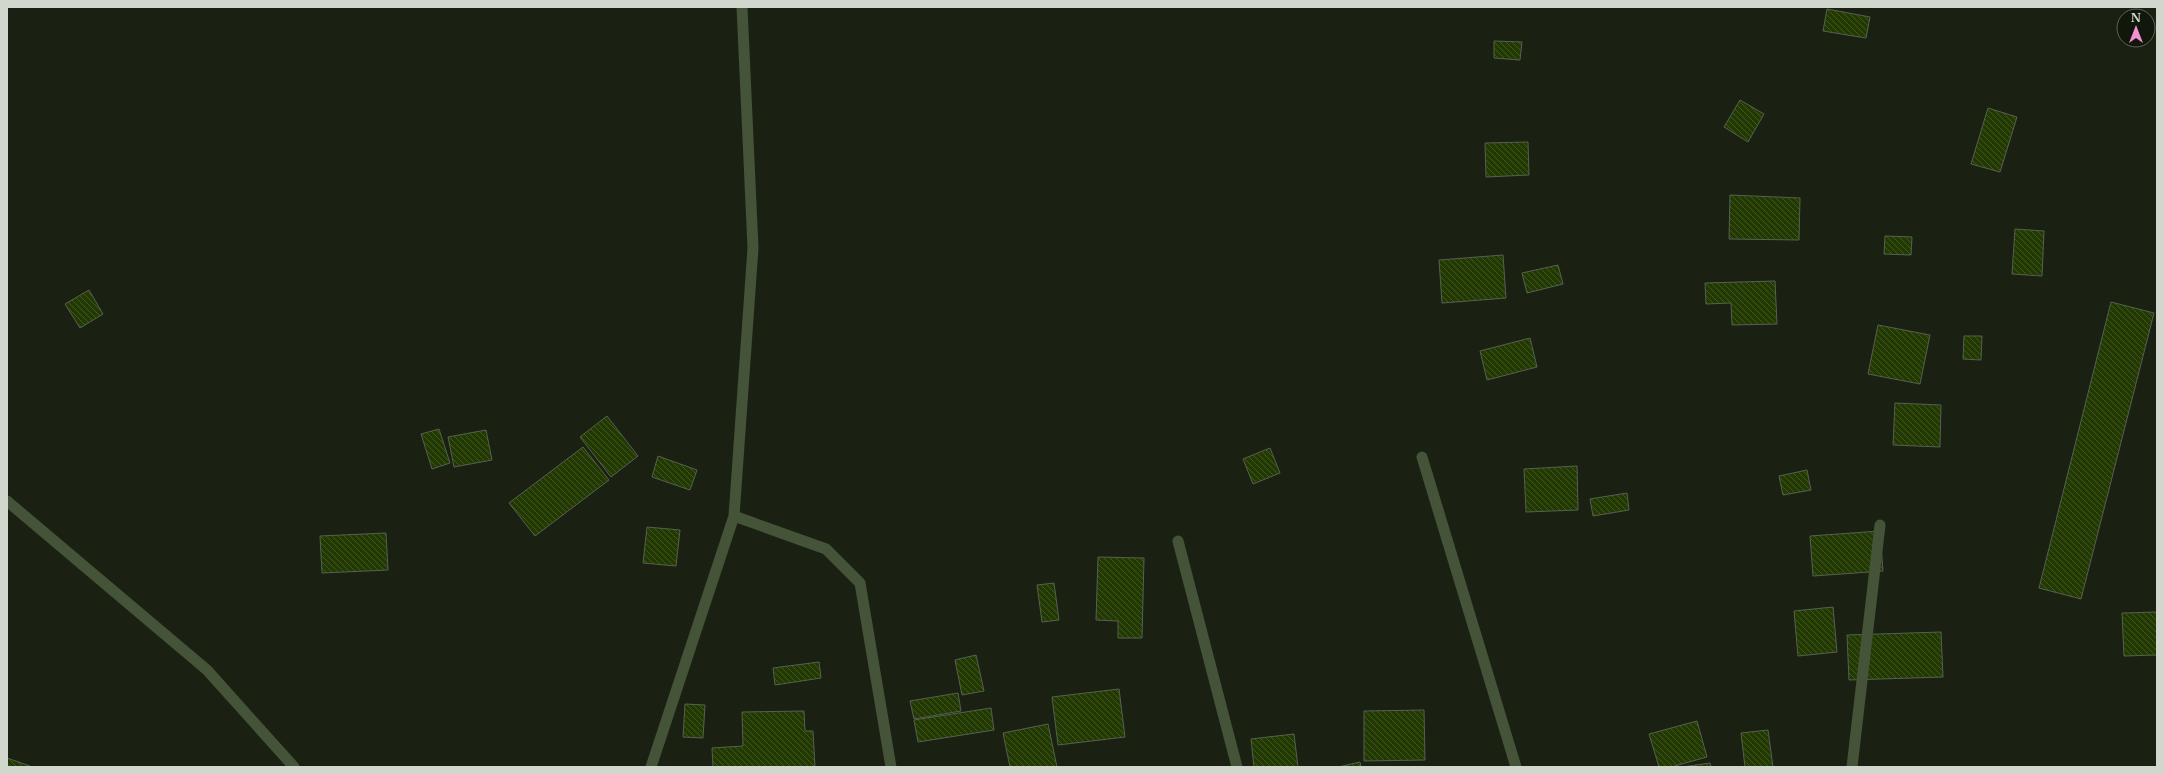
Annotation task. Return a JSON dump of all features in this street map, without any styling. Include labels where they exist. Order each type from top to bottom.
[{"type":"street","points":[[651,767],[734,516],[753,248],[742,7]]},
{"type":"street","points":[[1422,457],[1516,767]]},
{"type":"street","points":[[7,501],[206,670],[294,767]]},
{"type":"street","points":[[734,516],[826,549],[860,584],[891,767]]},
{"type":"street","points":[[1852,767],[1880,525]]},
{"type":"street","points":[[1178,541],[1237,767]]},
{"type":"building","points":[[1827,9],[1870,17],[1866,38],[1823,31]]},
{"type":"building","points":[[1494,41],[1522,42],[1520,60],[1494,58]]},
{"type":"building","points":[[1740,100],[1764,114],[1748,142],[1724,127]]},
{"type":"building","points":[[1988,108],[2017,117],[2000,172],[1971,164]]},
{"type":"building","points":[[1528,142],[1529,175],[1486,177],[1485,143]]},
{"type":"building","points":[[1730,195],[1800,198],[1799,240],[1729,239]]},
{"type":"building","points":[[2015,229],[2044,231],[2042,276],[2012,274]]},
{"type":"building","points":[[1885,236],[1912,237],[1911,255],[1884,254]]},
{"type":"building","points":[[1503,255],[1506,298],[1442,303],[1439,260]]},
{"type":"building","points":[[1558,265],[1563,284],[1527,293],[1522,273]]},
{"type":"building","points":[[1775,281],[1777,324],[1732,325],[1731,303],[1706,304],[1705,283]]},
{"type":"building","points":[[89,290],[103,314],[80,328],[65,304]]},
{"type":"building","points":[[2111,302],[2154,313],[2081,599],[2039,588]]},
{"type":"building","points":[[1878,325],[1930,335],[1920,384],[1868,374]]},
{"type":"building","points":[[1964,336],[1982,336],[1981,360],[1963,359]]},
{"type":"building","points":[[1530,338],[1537,367],[1487,380],[1480,351]]},
{"type":"building","points":[[1895,403],[1941,405],[1940,447],[1893,445]]},
{"type":"building","points":[[607,416],[638,456],[611,477],[580,437]]},
{"type":"building","points":[[439,429],[450,463],[432,469],[421,434]]},
{"type":"building","points":[[486,430],[492,460],[454,467],[448,437]]},
{"type":"building","points":[[583,447],[609,480],[535,536],[509,503]]},
{"type":"building","points":[[1270,448],[1280,473],[1253,484],[1243,459]]},
{"type":"building","points":[[658,456],[697,470],[690,490],[652,477]]},
{"type":"building","points":[[1577,466],[1578,510],[1526,512],[1524,469]]},
{"type":"building","points":[[1807,470],[1811,490],[1783,495],[1779,476]]},
{"type":"building","points":[[1627,493],[1629,510],[1593,516],[1590,499]]},
{"type":"building","points":[[647,527],[680,530],[676,566],[643,563]]},
{"type":"building","points":[[1880,531],[1883,571],[1813,576],[1810,536]]},
{"type":"building","points":[[386,533],[388,570],[322,573],[320,536]]},
{"type":"building","points":[[1098,557],[1144,558],[1142,638],[1118,638],[1118,621],[1096,620]]},
{"type":"building","points":[[1054,583],[1059,620],[1042,622],[1037,585]]},
{"type":"building","points":[[1833,607],[1837,652],[1798,656],[1794,611]]},
{"type":"building","points":[[2157,612],[2157,655],[2124,656],[2122,613]]},
{"type":"building","points":[[1941,632],[1943,677],[1849,680],[1847,635]]},
{"type":"building","points":[[976,655],[984,691],[962,695],[955,660]]},
{"type":"building","points":[[819,662],[821,678],[775,685],[773,668]]},
{"type":"building","points":[[1119,689],[1125,737],[1058,745],[1052,697]]},
{"type":"building","points":[[958,693],[961,711],[914,719],[910,701]]},
{"type":"building","points":[[685,704],[705,705],[703,738],[683,737]]},
{"type":"building","points":[[991,708],[994,730],[918,742],[914,720]]},
{"type":"building","points":[[1424,710],[1425,760],[1364,761],[1364,711]]},
{"type":"building","points":[[804,711],[805,731],[813,731],[815,767],[713,767],[712,748],[743,746],[742,712]]},
{"type":"building","points":[[1697,721],[1707,757],[1671,767],[1659,767],[1649,734]]},
{"type":"building","points":[[1048,724],[1057,767],[1010,767],[1003,733]]},
{"type":"building","points":[[1768,730],[1773,767],[1745,767],[1741,733]]},
{"type":"building","points":[[1294,734],[1298,767],[1254,767],[1251,739]]},
{"type":"building","points":[[7,758],[30,766],[7,767]]},
{"type":"building","points":[[1360,762],[1361,767],[1338,767]]},
{"type":"building","points":[[1710,763],[1711,767],[1682,767]]}]
